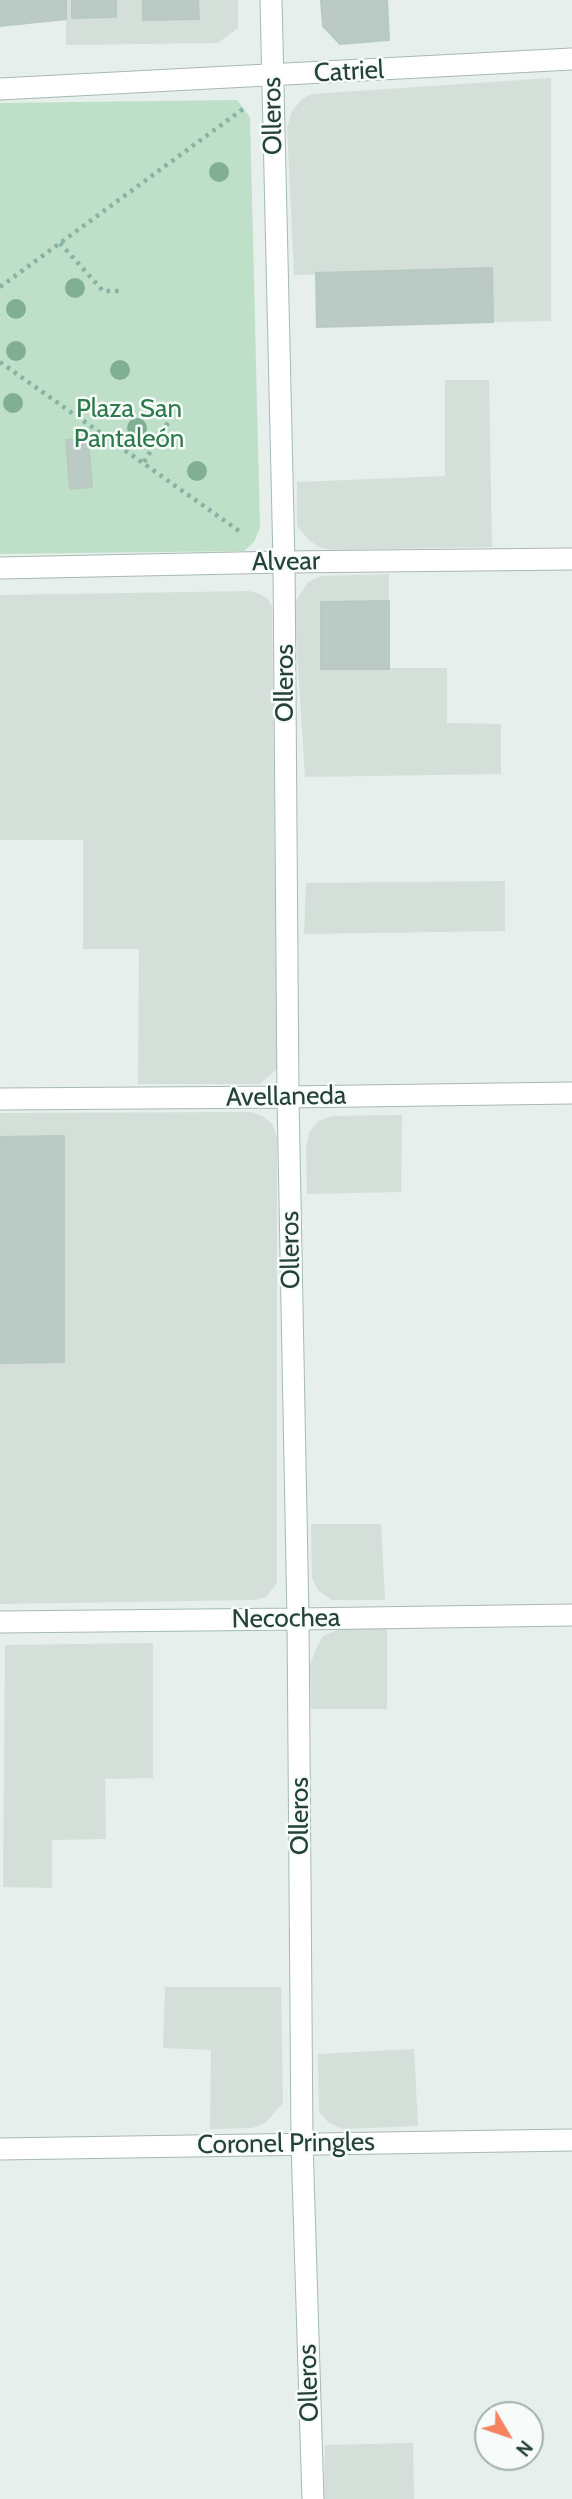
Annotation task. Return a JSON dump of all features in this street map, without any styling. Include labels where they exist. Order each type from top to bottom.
[{"type":"street","name":"Olleros","points":[[271,0],[284,562],[302,2143],[313,2499]]},
{"type":"street","name":"Catriel","points":[[0,89],[572,59]]},
{"type":"street","name":"Alvear","points":[[0,568],[572,559]]},
{"type":"street","name":"Avellaneda","points":[[0,1099],[572,1093]]},
{"type":"street","name":"Necochea","points":[[0,1622],[572,1615]]},
{"type":"street","name":"Coronel Pringles","points":[[0,2149],[572,2140]]},
{"type":"path","points":[[0,288],[243,109]]},
{"type":"path","points":[[60,243],[103,291],[122,291]]},
{"type":"path","points":[[0,362],[243,534]]},
{"type":"path","points":[[144,462],[169,421]]},
{"type":"shaded area","points":[[66,0],[238,0],[238,28],[218,43],[66,45]]},
{"type":"shaded area","points":[[551,78],[551,321],[493,322],[491,268],[294,275],[287,127],[292,111],[301,100],[311,94]]},
{"type":"shaded area","points":[[445,380],[489,380],[492,547],[332,550],[318,547],[308,539],[297,526],[297,482],[445,476]]},
{"type":"shaded area","points":[[389,574],[389,668],[447,668],[447,723],[501,724],[501,774],[305,777],[294,604],[308,582],[321,576]]},
{"type":"shaded area","points":[[249,591],[268,599],[272,606],[277,1069],[260,1084],[138,1084],[139,949],[83,949],[83,840],[0,840],[0,595]]},
{"type":"shaded area","points":[[505,881],[505,931],[304,934],[306,883]]},
{"type":"shaded area","points":[[251,1112],[264,1117],[272,1124],[277,1137],[277,1583],[266,1597],[255,1600],[0,1604],[0,1113]]},
{"type":"shaded area","points":[[402,1115],[401,1192],[307,1194],[306,1146],[310,1131],[318,1121],[332,1116]]},
{"type":"shaded area","points":[[311,1524],[381,1524],[385,1600],[332,1600],[318,1590],[312,1578]]},
{"type":"shaded area","points":[[338,1629],[387,1629],[387,1709],[311,1709],[310,1665],[322,1637]]},
{"type":"shaded area","points":[[153,1643],[153,1778],[105,1779],[106,1839],[52,1840],[52,1888],[3,1887],[5,1645]]},
{"type":"shaded area","points":[[165,1987],[281,1987],[283,2103],[265,2123],[252,2128],[210,2129],[211,2050],[163,2048]]},
{"type":"shaded area","points":[[414,2049],[418,2126],[343,2129],[329,2123],[319,2112],[318,2054]]},
{"type":"shaded area","points":[[413,2443],[414,2499],[324,2499],[325,2445]]},
{"type":"green space","name":"Plaza San Pantaleón","points":[[237,100],[250,117],[260,528],[254,542],[244,551],[0,554],[0,103]]},
{"type":"building","points":[[0,0],[66,0],[66,19],[0,26]]},
{"type":"building","points":[[72,0],[116,0],[116,17],[72,18]]},
{"type":"building","points":[[143,0],[198,0],[199,19],[143,20]]},
{"type":"building","points":[[321,0],[387,0],[389,40],[340,44],[323,26]]},
{"type":"building","points":[[492,268],[493,322],[317,327],[316,273]]},
{"type":"building","points":[[88,439],[92,487],[70,489],[66,440]]},
{"type":"building","points":[[389,601],[389,669],[321,669],[321,602]]},
{"type":"building","points":[[64,1136],[64,1362],[0,1363],[0,1137]]}]
